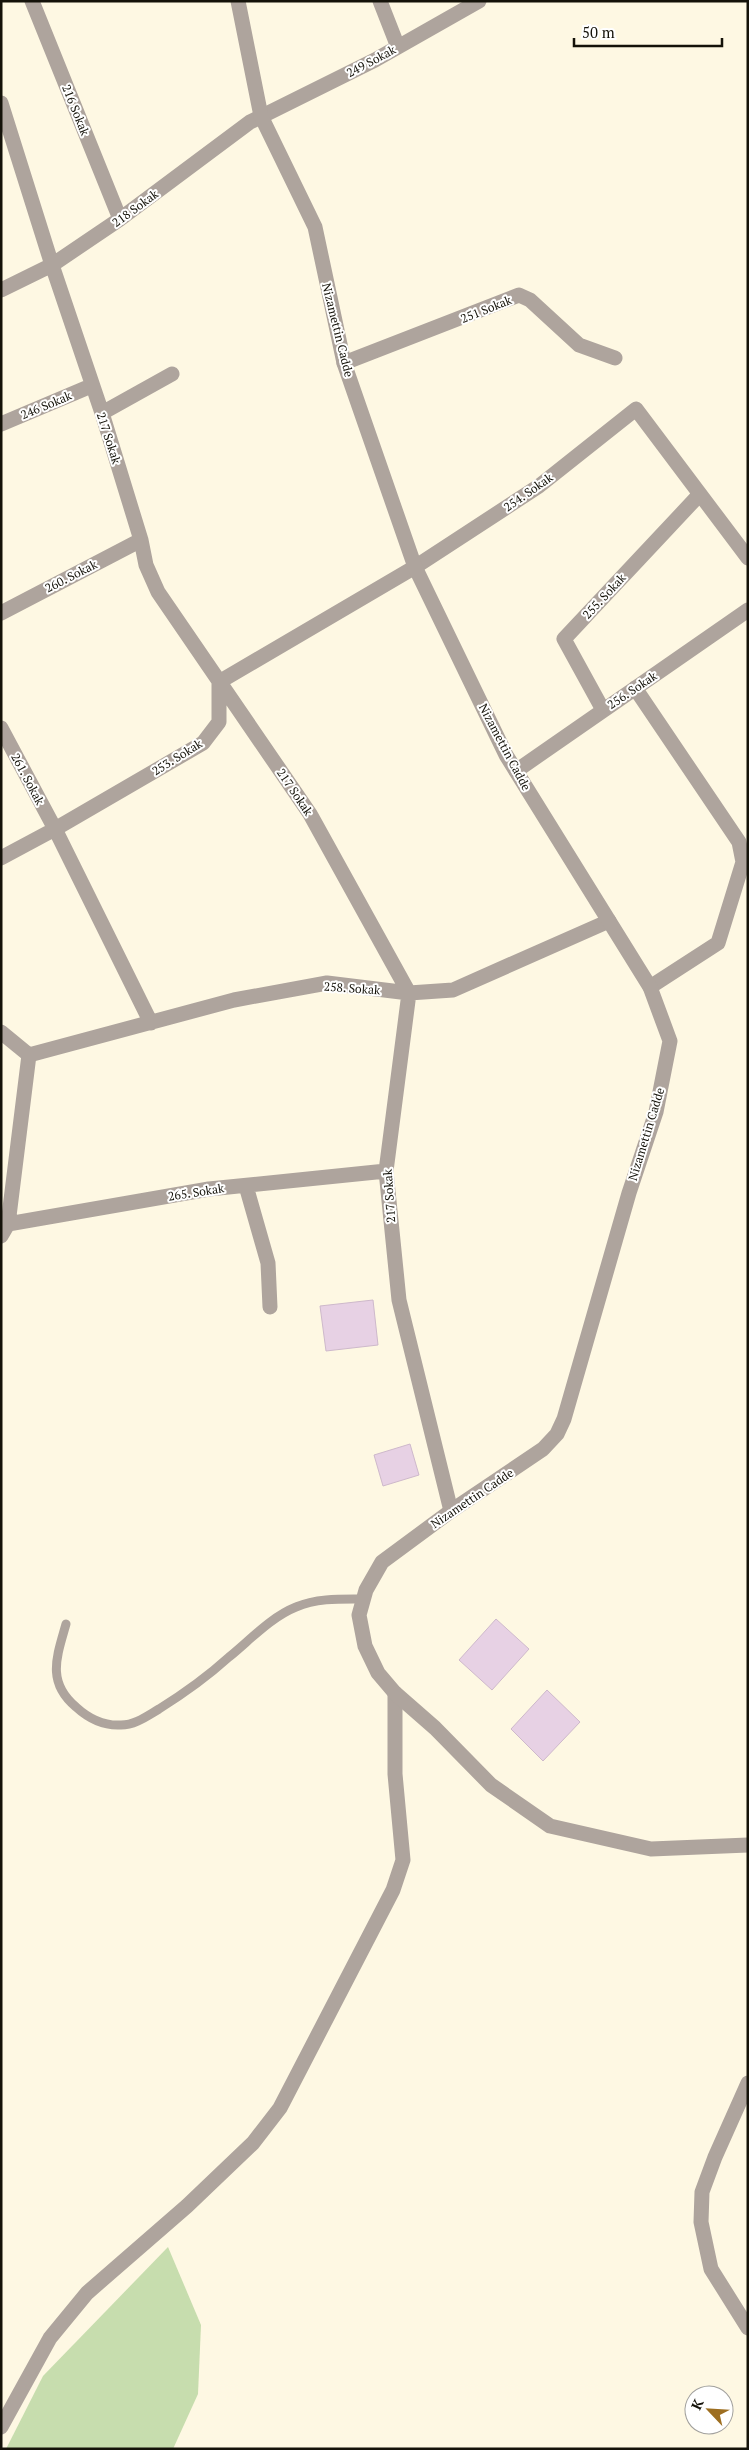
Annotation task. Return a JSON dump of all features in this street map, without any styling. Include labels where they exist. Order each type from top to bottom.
[{"type":"street","name":"216 Sokak","points":[[32,1],[120,219]]},
{"type":"street","name":"Nizamettin Cadde","points":[[238,1],[261,116],[314,227],[344,363],[415,567],[516,770],[650,987],[670,1041],[656,1112],[629,1193],[564,1419],[557,1434],[543,1449],[451,1511],[382,1562],[373,1576],[359,1615],[365,1646],[378,1673],[395,1693],[435,1728],[491,1785],[550,1826],[651,1848],[748,1845]]},
{"type":"street","points":[[380,1],[398,47]]},
{"type":"street","name":"249 Sokak","points":[[261,116],[398,47],[479,1]]},
{"type":"street","name":"217 Sokak","points":[[1,103],[102,413],[141,540],[146,565],[158,592],[310,814],[409,993],[386,1171],[399,1300],[451,1511]]},
{"type":"street","name":"218 Sokak","points":[[1,290],[52,264],[120,219],[261,116]]},
{"type":"street","name":"251 Sokak","points":[[344,363],[519,295],[530,300],[580,345],[615,358]]},
{"type":"street","points":[[102,413],[172,374]]},
{"type":"street","name":"246 Sokak","points":[[1,424],[92,386]]},
{"type":"street","name":"254. Sokak","points":[[415,567],[539,486],[636,409],[700,494]]},
{"type":"street","points":[[700,494],[748,558]]},
{"type":"street","name":"255. Sokak","points":[[603,710],[564,639],[700,494]]},
{"type":"street","name":"260. Sokak","points":[[1,612],[141,540]]},
{"type":"street","points":[[219,682],[415,567]]},
{"type":"street","name":"256. Sokak","points":[[516,770],[748,610]]},
{"type":"street","name":"253. Sokak","points":[[1,858],[55,829],[203,743],[219,722],[219,682]]},
{"type":"street","points":[[635,688],[739,842],[743,862],[718,943],[650,987]]},
{"type":"street","name":"261. Sokak","points":[[1,728],[55,829],[151,1023]]},
{"type":"street","name":"258. Sokak","points":[[29,1055],[234,1000],[327,983],[409,993],[454,990],[609,921]]},
{"type":"street","points":[[1,1032],[29,1055],[4,1230]]},
{"type":"street","name":"265. Sokak","points":[[4,1230],[209,1190],[386,1171]]},
{"type":"street","points":[[246,1186],[268,1263],[270,1307]]},
{"type":"street","points":[[1,2427],[50,2338],[87,2293],[187,2206],[253,2143],[280,2108],[392,1890],[403,1860],[395,1764],[395,1693]]},
{"type":"street","points":[[748,2083],[715,2157],[702,2192],[702,2222],[710,2269],[748,2328]]},
{"type":"lane","points":[[66,1624],[56,1657],[56,1677],[62,1690],[72,1704],[84,1714],[101,1723],[121,1725],[141,1720],[171,1702],[228,1659],[264,1627],[296,1607],[326,1599],[364,1599]]},
{"type":"green space","points":[[168,2247],[201,2325],[198,2394],[173,2449],[6,2449],[43,2376]]},
{"type":"building","points":[[373,1300],[378,1345],[326,1351],[320,1306]]},
{"type":"building","points":[[410,1444],[419,1475],[383,1486],[374,1455]]},
{"type":"building","points":[[496,1619],[529,1649],[492,1690],[459,1660]]},
{"type":"building","points":[[547,1690],[580,1722],[543,1761],[511,1729]]}]
